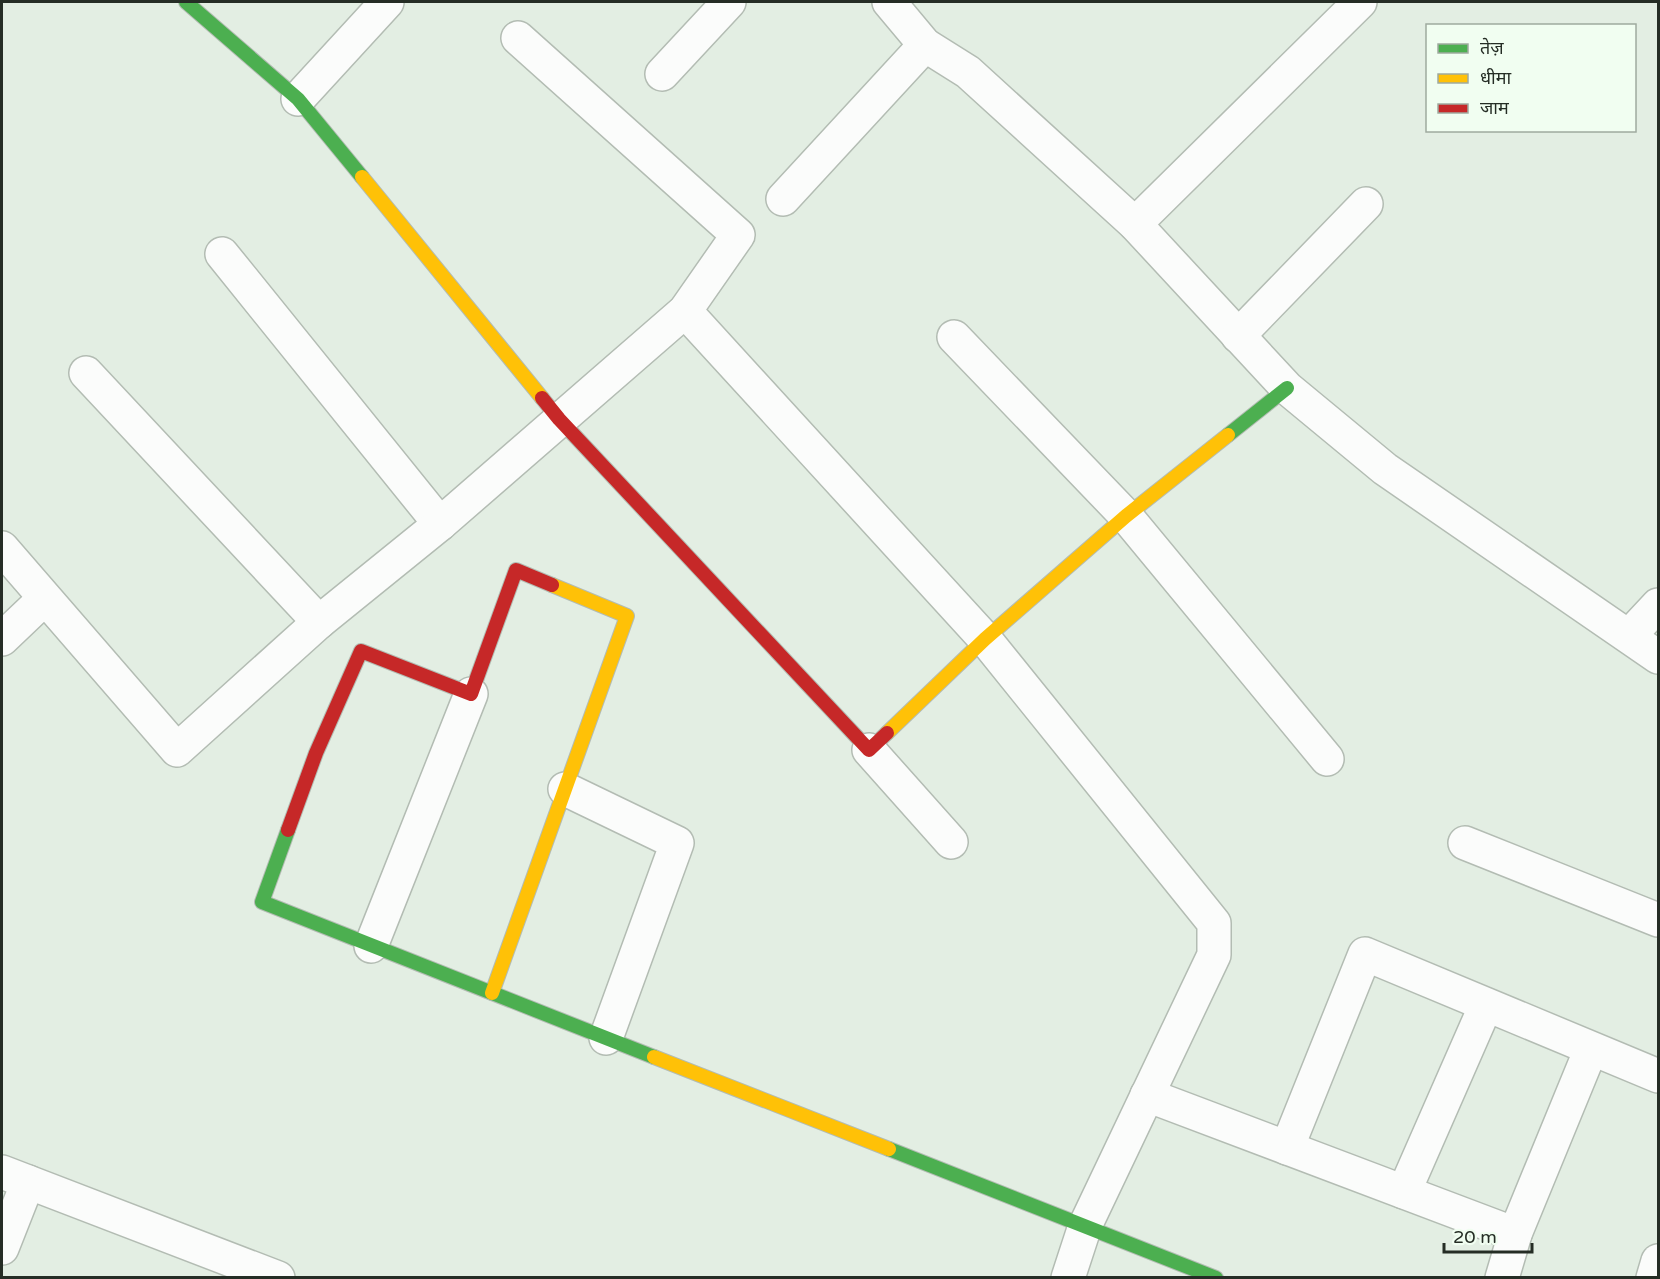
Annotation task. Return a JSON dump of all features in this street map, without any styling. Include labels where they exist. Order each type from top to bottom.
[{"type":"street","points":[[186,2],[298,99],[559,419],[869,750],[951,842]]},
{"type":"street","points":[[298,99],[387,2]]},
{"type":"street","points":[[662,74],[729,2]]},
{"type":"street","points":[[889,2],[925,45],[968,72],[1135,224],[1287,388],[1385,469],[1659,657]]},
{"type":"street","points":[[1135,224],[1360,2]]},
{"type":"street","points":[[2,548],[177,750],[319,622],[440,524],[685,311],[738,235],[518,38]]},
{"type":"street","points":[[783,199],[925,45]]},
{"type":"street","points":[[1238,336],[1366,204]]},
{"type":"street","points":[[222,254],[440,524]]},
{"type":"street","points":[[685,311],[985,639],[1214,923],[1214,955],[1085,1226],[1068,1278]]},
{"type":"street","points":[[954,337],[1126,516],[1327,759]]},
{"type":"street","points":[[86,373],[319,622]]},
{"type":"street","points":[[869,750],[985,639],[1126,516],[1287,388]]},
{"type":"street","points":[[371,946],[471,694],[516,570],[627,616],[492,993]]},
{"type":"street","points":[[2,639],[44,599]]},
{"type":"street","points":[[1629,636],[1659,605]]},
{"type":"street","points":[[471,694],[361,651],[316,753],[262,902],[1216,1278]]},
{"type":"street","points":[[565,789],[677,843],[606,1038]]},
{"type":"street","points":[[1465,843],[1659,920]]},
{"type":"street","points":[[1287,1148],[1365,954],[1659,1076]]},
{"type":"street","points":[[1404,1192],[1486,1005]]},
{"type":"street","points":[[1502,1278],[1515,1234],[1591,1049]]},
{"type":"street","points":[[1147,1095],[1515,1234]]},
{"type":"street","points":[[2,1248],[15,1177],[278,1278]]},
{"type":"street","points":[[1653,1278],[1659,1261]]},
{"type":"traffic: fast","points":[[186,2],[298,99],[362,177]]},
{"type":"traffic: fast","points":[[1228,435],[1287,388]]},
{"type":"traffic: fast","points":[[288,830],[262,902],[654,1057]]},
{"type":"traffic: fast","points":[[889,1149],[1216,1278]]},
{"type":"traffic: slow","points":[[362,177],[542,398]]},
{"type":"traffic: slow","points":[[887,733],[985,639],[1126,516],[1228,435]]},
{"type":"traffic: slow","points":[[492,993],[627,616],[552,585]]},
{"type":"traffic: slow","points":[[654,1057],[889,1149]]},
{"type":"traffic: jam","points":[[542,398],[559,419],[869,750],[887,733]]},
{"type":"traffic: jam","points":[[288,830],[316,753],[361,651],[471,694],[516,570],[552,585]]}]
